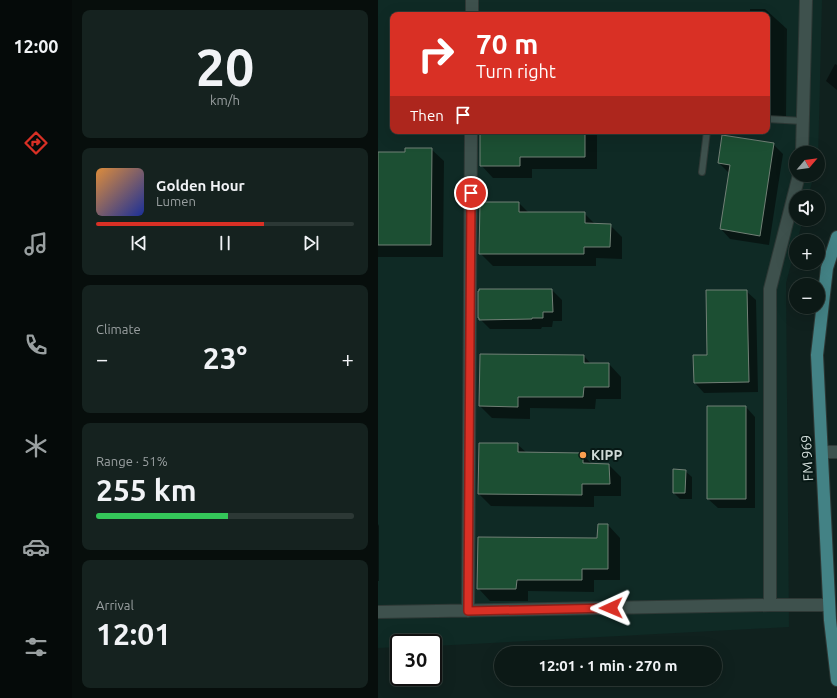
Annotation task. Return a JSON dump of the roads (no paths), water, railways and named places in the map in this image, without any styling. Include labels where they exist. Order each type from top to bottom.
[{"type":"main road","name":"FM 969","points":[[837,237],[827,268],[817,355],[830,604],[837,680]]},
{"type":"street","points":[[472,0],[472,12]]},
{"type":"street","points":[[802,146],[806,0]]},
{"type":"street","points":[[468,611],[471,134]]},
{"type":"street","points":[[770,606],[770,289],[797,182]]},
{"type":"street","points":[[822,452],[837,452]]},
{"type":"street","points":[[378,612],[830,604]]},
{"type":"lane","points":[[770,119],[803,121]]},
{"type":"lane","points":[[702,172],[707,134]]},
{"type":"place","name":"KIPP","points":[[583,455]]}]
